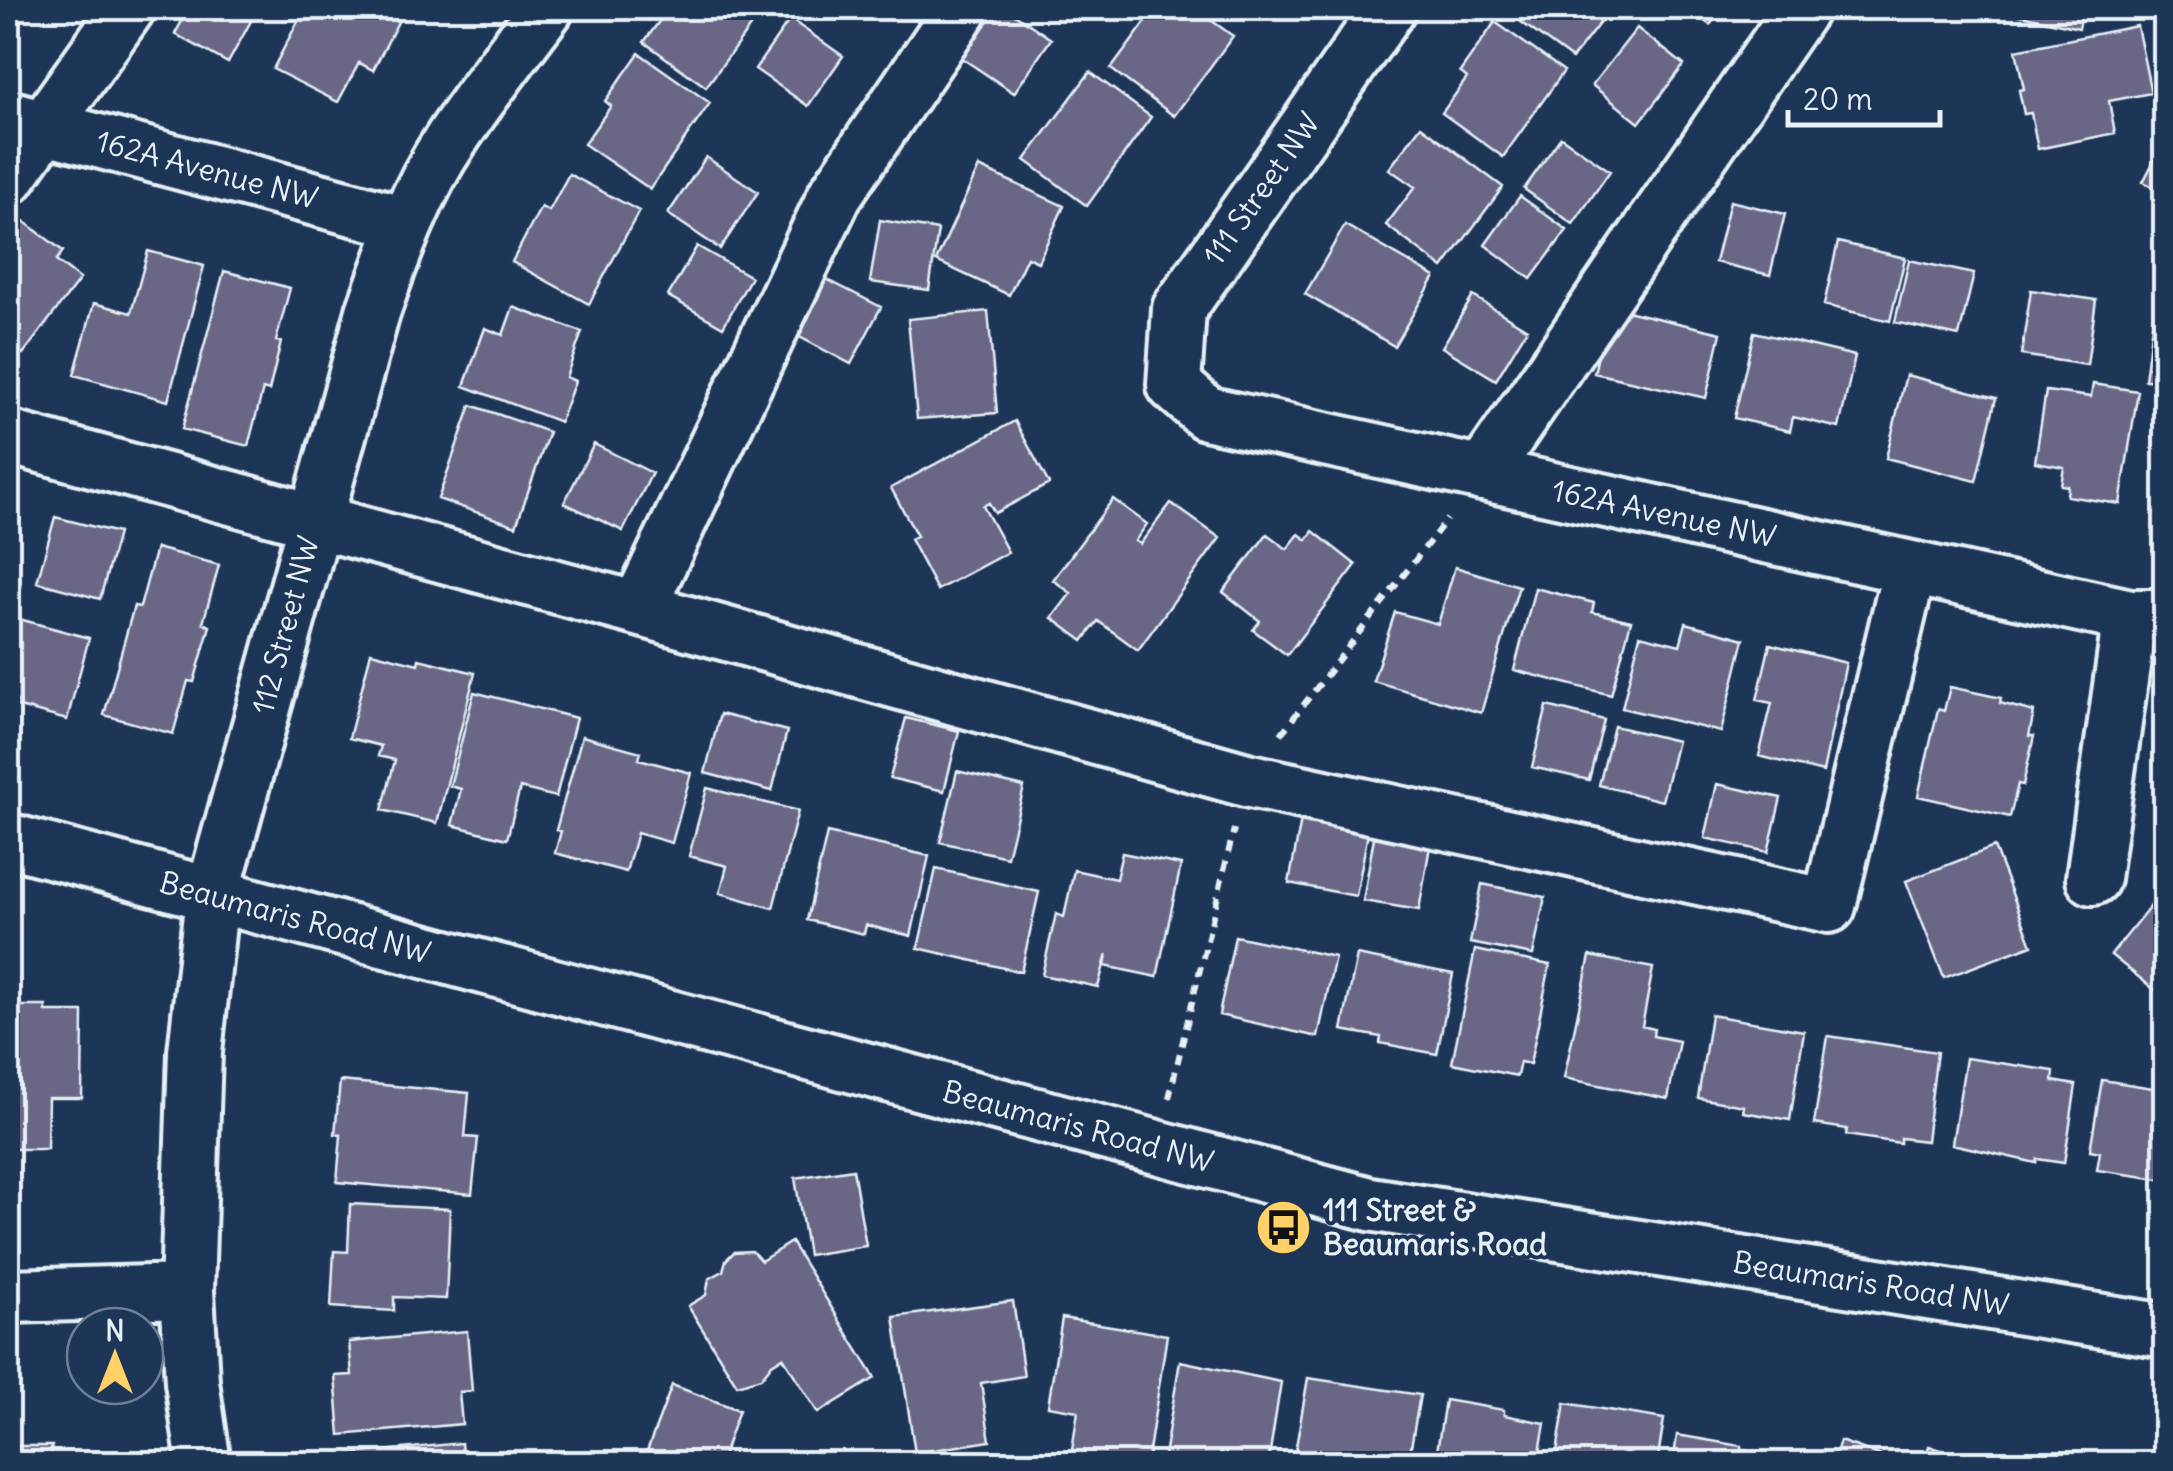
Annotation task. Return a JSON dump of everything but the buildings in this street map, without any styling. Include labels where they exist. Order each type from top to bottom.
[{"type":"street","points":[[8,178],[25,121],[128,8]]},
{"type":"street","name":"112 Street NW","points":[[204,1464],[192,1382],[188,1291],[196,1052],[212,896],[373,312],[406,223],[450,140],[547,8]]},
{"type":"street","points":[[638,609],[835,195],[962,8]]},
{"type":"street","name":"111 Street NW","points":[[1174,385],[1180,309],[1388,8]]},
{"type":"street","points":[[1482,474],[1802,8]]},
{"type":"street","name":"162A Avenue NW","points":[[25,121],[406,223]]},
{"type":"street","name":"162A Avenue NW","points":[[1174,385],[1206,414],[2148,616]]},
{"type":"street","points":[[8,437],[1246,780],[1829,906],[1910,568]]},
{"type":"street","points":[[2093,878],[2148,616]]},
{"type":"street","name":"Beaumaris Road NW","points":[[8,840],[1370,1204],[2166,1331]]},
{"type":"street","points":[[8,1296],[188,1291]]},
{"type":"place","name":"111 Street & Beaumaris Road","points":[[1284,1228]]}]
